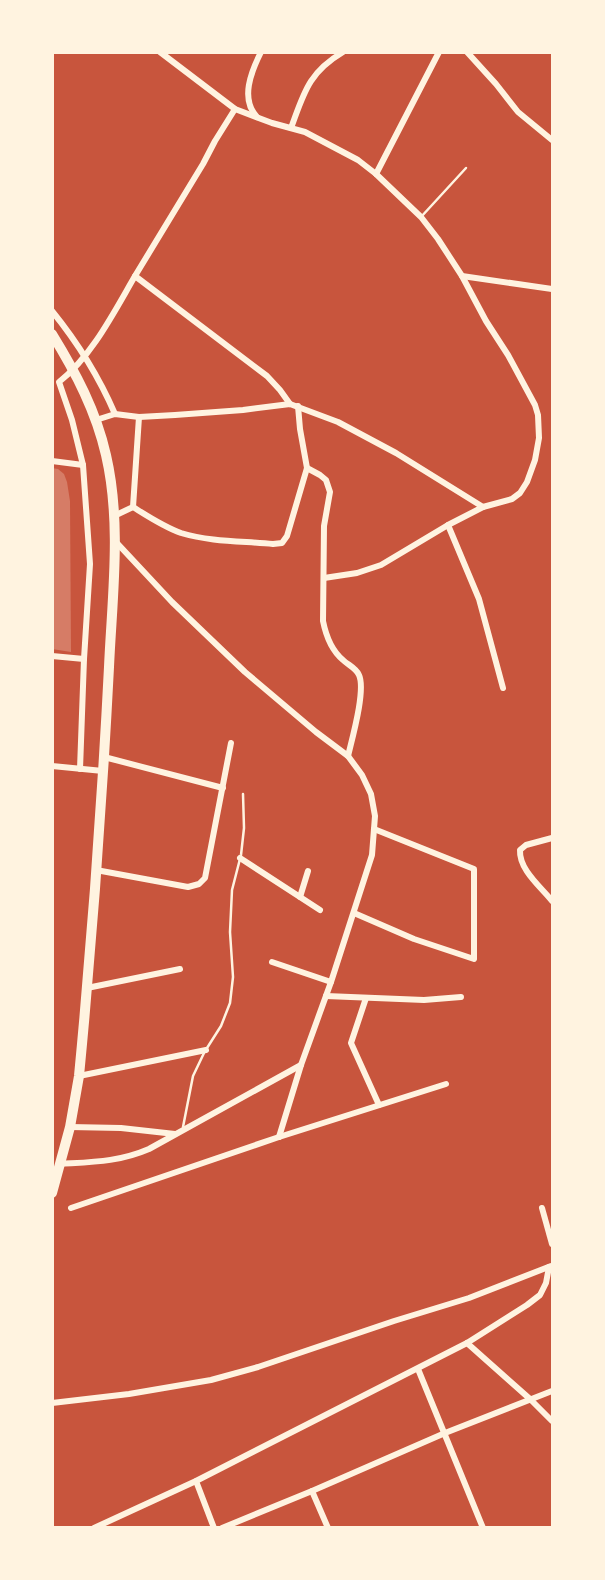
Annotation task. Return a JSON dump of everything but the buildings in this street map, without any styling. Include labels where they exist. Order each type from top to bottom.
[{"type":"main road","points":[[52,334],[74,370],[96,420],[106,457],[114,516],[104,757],[79,1076],[70,1126],[52,1194]]},
{"type":"street","points":[[160,52],[235,110],[305,132],[358,160],[421,217],[462,276],[508,355],[538,415],[539,438],[535,460],[520,493],[512,499],[482,507],[381,565],[324,579]]},
{"type":"street","points":[[291,128],[313,75],[343,52]]},
{"type":"street","points":[[376,174],[439,52]]},
{"type":"street","points":[[467,52],[517,112],[552,140]]},
{"type":"street","points":[[257,54],[248,96],[252,111],[258,119]]},
{"type":"street","points":[[80,769],[83,659],[90,564],[83,464],[72,420],[56,382],[74,370],[85,357],[235,110]]},
{"type":"street","points":[[135,276],[267,376],[294,405],[338,422],[396,453],[482,507]]},
{"type":"street","points":[[462,276],[552,289]]},
{"type":"street","points":[[52,311],[85,357],[115,414]]},
{"type":"street","points":[[96,420],[115,414],[139,416],[294,405]]},
{"type":"street","points":[[133,508],[181,533],[278,545],[286,540],[307,468],[294,405]]},
{"type":"street","points":[[133,508],[139,416]]},
{"type":"street","points":[[52,461],[83,464]]},
{"type":"street","points":[[307,468],[326,480],[330,492],[324,526],[325,632],[334,650],[355,668],[361,682],[348,756]]},
{"type":"street","points":[[114,516],[133,508]]},
{"type":"street","points":[[448,525],[479,598],[503,688]]},
{"type":"street","points":[[114,541],[172,602],[245,672],[348,756],[362,775],[371,794],[375,817],[372,855],[279,1137]]},
{"type":"street","points":[[52,656],[83,659]]},
{"type":"street","points":[[96,870],[188,887],[199,884],[205,878],[231,743]]},
{"type":"street","points":[[104,757],[223,788]]},
{"type":"street","points":[[52,766],[103,771]]},
{"type":"street","points":[[354,913],[414,939],[474,959],[474,869],[374,829]]},
{"type":"street","points":[[552,838],[526,845],[520,850],[520,857],[529,874],[552,901]]},
{"type":"street","points":[[240,858],[320,910]]},
{"type":"street","points":[[300,897],[308,871]]},
{"type":"street","points":[[272,962],[331,982]]},
{"type":"street","points":[[87,988],[180,970]]},
{"type":"street","points":[[326,996],[425,1000],[461,997]]},
{"type":"street","points":[[366,998],[351,1043],[379,1105]]},
{"type":"street","points":[[79,1076],[206,1050]]},
{"type":"street","points":[[60,1164],[131,1157],[301,1065]]},
{"type":"street","points":[[71,1208],[279,1137],[446,1084]]},
{"type":"street","points":[[70,1126],[174,1134]]},
{"type":"street","points":[[542,1208],[552,1244]]},
{"type":"street","points":[[94,1528],[196,1481],[467,1343],[540,1295],[551,1266]]},
{"type":"street","points":[[52,1403],[129,1394],[211,1380],[469,1298],[551,1266]]},
{"type":"street","points":[[467,1343],[552,1420]]},
{"type":"street","points":[[418,1368],[483,1528]]},
{"type":"street","points":[[222,1528],[444,1433],[552,1391]]},
{"type":"street","points":[[196,1481],[214,1528]]},
{"type":"street","points":[[312,1491],[328,1528]]},
{"type":"lane","points":[[421,217],[466,168]]},
{"type":"lane","points":[[183,1130],[193,1076],[221,1026],[230,1003],[233,976],[230,932],[232,890],[244,828],[243,794]]}]
